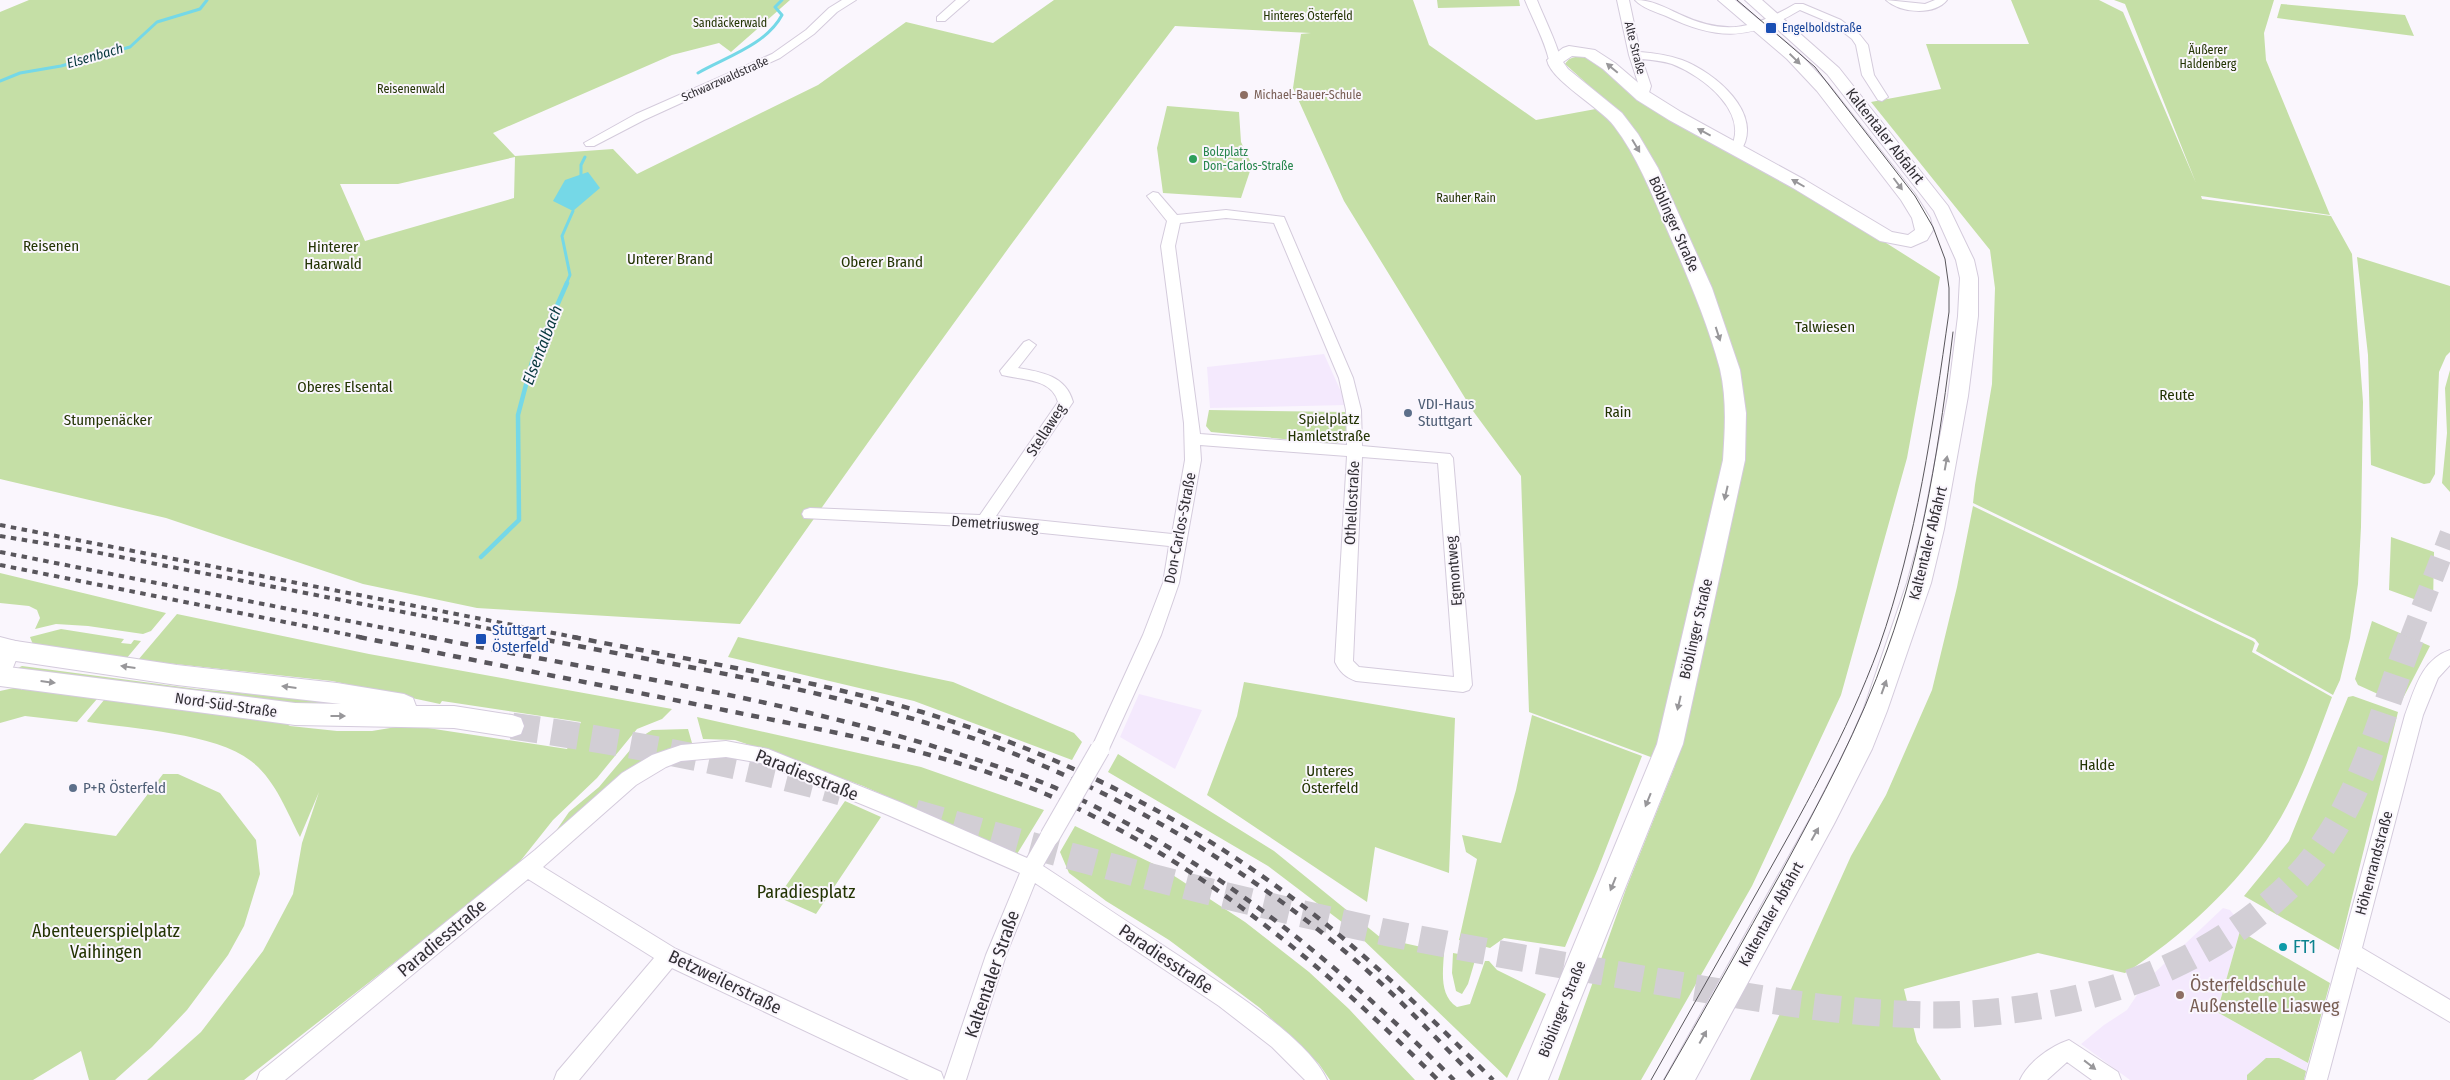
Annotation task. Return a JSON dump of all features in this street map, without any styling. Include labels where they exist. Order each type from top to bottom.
[{"type":"main road","points":[[1555,60],[1565,52],[1575,50],[1590,53],[1644,96],[1675,116],[1736,149],[1887,237],[1911,241],[1920,236],[1924,230],[1921,218],[1909,198],[1823,88],[1793,56],[1757,28],[1726,0]]},
{"type":"main road","points":[[1753,0],[1776,20]]},
{"type":"main road","name":"Kaltentaler Abfahrt","points":[[1679,1080],[1825,816],[1859,750],[1875,711],[1919,582],[1933,530],[1958,396],[1968,316],[1969,278],[1965,260],[1942,210],[1834,71],[1776,20]]},
{"type":"main road","name":"Böblinger Straße","points":[[1533,1080],[1670,744],[1734,460],[1736,413],[1730,370],[1702,288],[1649,168],[1616,117],[1562,72],[1556,65],[1555,60]]},
{"type":"main road","name":"Nord-Süd-Straße","points":[[2,661],[295,714],[454,718],[512,726]]},
{"type":"street","name":"Schwarzwaldstraße","points":[[590,143],[640,117],[776,56],[810,32],[833,10],[850,0]]},
{"type":"street","points":[[941,19],[963,0]]},
{"type":"street","points":[[1531,0],[1542,28],[1550,40],[1555,60]]},
{"type":"street","name":"Alte Straße","points":[[1623,0],[1635,55],[1645,86],[1644,96]]},
{"type":"street","points":[[1641,0],[1692,24],[1717,32],[1730,33],[1757,28],[1776,20],[1798,3],[1837,22],[1856,36],[1862,45],[1868,74],[1882,97]]},
{"type":"street","points":[[1892,0],[1919,7],[1934,6],[1941,0]]},
{"type":"street","points":[[1550,40],[1575,50]]},
{"type":"street","points":[[1635,55],[1662,56],[1686,65],[1730,101],[1736,108],[1742,125],[1740,143],[1736,149]]},
{"type":"street","points":[[1153,196],[1174,220]]},
{"type":"street","name":"Othellostraße","points":[[1174,220],[1210,214],[1262,216],[1279,220],[1346,378],[1353,398],[1356,433],[1344,662],[1348,670],[1356,674],[1463,685]]},
{"type":"street","name":"Don-Carlos-Straße","points":[[1030,868],[1100,749],[1152,635],[1171,583],[1180,541],[1194,439],[1168,246],[1174,220]]},
{"type":"street","name":"Stellaweg","points":[[984,521],[1066,402],[1066,393],[1055,382],[1007,371],[1029,345]]},
{"type":"street","points":[[1194,439],[1355,452]]},
{"type":"street","name":"Egmontweg","points":[[1355,452],[1446,458],[1463,685]]},
{"type":"street","name":"Demetriusweg","points":[[810,514],[984,521],[1180,541]]},
{"type":"street","name":"Höhenrandstraße","points":[[2316,1080],[2352,952],[2358,922],[2414,715],[2429,680],[2440,662],[2450,656]]},
{"type":"street","name":"Paradiesstraße","points":[[268,1080],[527,868],[629,779],[659,762],[681,753],[726,748],[762,755],[895,809],[1030,868],[1226,999],[1279,1040],[1312,1072],[1316,1080]]},
{"type":"street","name":"Betzweilerstraße","points":[[527,868],[669,956],[933,1080]]},
{"type":"street","name":"Kaltentaler Straße","points":[[955,1080],[1008,925],[1030,868]]},
{"type":"street","points":[[2352,952],[2450,1012]]},
{"type":"street","points":[[565,1080],[669,956]]},
{"type":"street","points":[[2031,1080],[2060,1054],[2069,1051],[2110,1080]]},
{"type":"shaded area","points":[[1324,354],[1347,405],[1210,408],[1207,367]]},
{"type":"shaded area","points":[[1139,694],[1202,710],[1175,769],[1120,737]]},
{"type":"shaded area","name":"Österfeldschule Außenstelle Liasweg","points":[[2223,908],[2230,910],[2237,919],[2240,931],[2217,1012],[2308,1063],[2304,1080],[2130,1080],[2081,1044],[2104,1025],[2127,1010],[2147,980]]},
{"type":"green space","points":[[29,0],[790,0],[731,52],[719,43],[672,55],[493,133],[515,156],[613,149],[637,174],[818,85],[906,22],[993,43],[1054,0],[1413,0],[1429,45],[1536,120],[1612,106],[1565,64],[1574,57],[1592,60],[1638,97],[1796,186],[1940,277],[1907,458],[1841,695],[1752,886],[1641,1080],[1558,1080],[1626,889],[1675,766],[1529,712],[1521,476],[1473,411],[1344,201],[1293,88],[1301,34],[1311,33],[1175,26],[954,323],[740,624],[477,608],[363,584],[166,518],[0,479],[0,12]],"holes":[[[515,157],[514,198],[365,241],[340,184],[398,184]]]},
{"type":"green space","points":[[1437,0],[1519,0],[1520,6],[1438,8]]},
{"type":"green space","name":"Reute","points":[[2011,0],[2099,0],[2123,12],[2196,183],[2125,4],[2114,0],[2274,0],[2264,33],[2266,60],[2330,215],[2201,196],[2202,199],[2331,216],[2352,254],[2363,402],[2361,527],[2358,584],[2350,638],[2340,680],[2333,695],[2256,651],[2259,644],[2255,639],[1973,503],[1992,384],[1995,288],[1990,250],[1871,102],[1941,89],[1926,44],[2029,44]]},
{"type":"green space","points":[[2281,4],[2405,15],[2414,36],[2277,18]]},
{"type":"green space","points":[[1167,106],[1239,112],[1241,142],[1252,165],[1241,198],[1163,193],[1157,148]]},
{"type":"green space","points":[[2357,257],[2450,286],[2450,352],[2446,356],[2439,372],[2435,474],[2430,483],[2424,484],[2371,465],[2368,355]]},
{"type":"green space","points":[[2450,370],[2450,492],[2442,483],[2447,433],[2445,388]]},
{"type":"green space","name":"Spielplatz Hamletstraße","points":[[1209,410],[1346,412],[1346,436],[1336,444],[1211,432],[1206,426]]},
{"type":"green space","name":"Halde","points":[[1973,506],[2253,641],[2255,643],[2252,652],[2332,697],[2313,748],[2299,782],[2282,815],[2243,870],[2187,927],[2125,973],[2038,953],[1904,989],[1917,1042],[1941,1080],[1750,1080],[1851,856],[1886,795],[1932,690],[1957,587]]},
{"type":"green space","points":[[2391,537],[2434,552],[2433,606],[2389,590]]},
{"type":"green space","points":[[0,573],[166,613],[151,631],[143,634],[88,626],[56,624],[35,629],[40,618],[37,610],[29,606],[0,603]]},
{"type":"green space","points":[[177,614],[369,654],[672,709],[662,719],[637,729],[597,778],[553,820],[514,869],[244,1080],[147,1080],[201,1032],[263,951],[293,894],[302,843],[319,792],[300,837],[274,786],[251,761],[217,744],[196,738],[88,722],[104,700],[282,721],[290,726],[337,731],[372,731],[408,725],[567,749],[581,722],[442,701],[440,704],[332,681],[138,660]]},
{"type":"green space","points":[[2372,621],[2430,646],[2400,704],[2358,685],[2355,679]]},
{"type":"green space","points":[[61,629],[124,639],[121,643],[131,644],[134,640],[141,641],[126,659],[34,647],[30,637]]},
{"type":"green space","points":[[738,637],[953,682],[1074,733],[1082,742],[1072,760],[914,701],[728,657]]},
{"type":"green space","points":[[22,666],[197,689],[377,706],[310,706],[18,668]]},
{"type":"green space","name":"Unteres Österfeld","points":[[1244,682],[1455,718],[1449,873],[1375,847],[1367,902],[1207,795],[1237,716]]},
{"type":"green space","points":[[23,686],[21,690],[39,690],[97,699],[77,722],[25,716],[0,723],[0,691]]},
{"type":"green space","points":[[2353,696],[2398,712],[2339,950],[2244,896],[2289,841],[2348,697]]},
{"type":"green space","points":[[1532,715],[1642,756],[1565,947],[1504,938],[1490,948],[1459,940],[1477,859],[1466,852],[1462,835],[1501,843],[1516,790]]},
{"type":"green space","points":[[697,717],[921,767],[1044,810],[1017,854],[863,786],[735,740],[703,739]]},
{"type":"green space","points":[[688,729],[692,743],[652,757],[551,838],[569,812],[599,787],[641,737],[652,730]]},
{"type":"green space","points":[[1118,754],[1274,851],[1381,938],[1444,952],[1443,982],[1447,996],[1457,1007],[1470,1004],[1485,961],[1489,961],[1497,970],[1546,994],[1507,1078],[1355,932],[1268,866],[1108,772]]},
{"type":"green space","name":"Abenteuerspielplatz Vaihingen","points":[[163,774],[178,774],[220,793],[256,840],[260,874],[244,926],[228,955],[187,1010],[152,1047],[115,1080],[89,1080],[81,1051],[33,1080],[0,1080],[0,854],[25,823],[116,836]]},
{"type":"green space","name":"Paradiesplatz","points":[[845,801],[881,817],[816,914],[778,897]]},
{"type":"green space","points":[[1075,826],[1162,868],[1245,922],[1309,972],[1349,1009],[1415,1080],[1330,1080],[1319,1064],[1260,1008],[1169,940],[1106,901],[1069,873],[1060,852]]},
{"type":"green space","points":[[2240,931],[2330,983],[2308,1063],[2217,1012]]},
{"type":"green space","points":[[1453,953],[1476,957],[1468,984],[1462,994],[1456,991],[1452,973]]},
{"type":"green space","points":[[2266,1058],[2279,1058],[2306,1071],[2304,1080],[2247,1080],[2247,1075]]},
{"type":"water","points":[[588,172],[600,188],[573,211],[553,201],[565,180]]},
{"type":"waterway","name":"Elsenbach","points":[[0,81],[20,73],[61,66],[130,47],[157,22],[200,9],[207,0]]},
{"type":"waterway","name":"Elsentalbach","points":[[698,73],[744,49],[766,34],[782,15],[775,7],[782,0]]},
{"type":"waterway","name":"Elsentalbach","points":[[581,175],[581,165],[585,157]]},
{"type":"waterway","name":"Elsentalbach","points":[[566,284],[570,275],[562,236],[573,211]]},
{"type":"waterway","name":"Elsentalbach","points":[[481,557],[519,520],[518,415],[532,362],[567,283]]},
{"type":"tunnel","points":[[2410,638],[2450,534]]},
{"type":"tunnel","points":[[915,813],[1092,862],[1211,892],[1389,933],[1516,957],[1812,1006],[1898,1014],[1984,1013],[2063,1002],[2138,980],[2175,965],[2209,946],[2243,925],[2274,900],[2302,872],[2326,842],[2344,811],[2360,778],[2411,637]]},
{"type":"tunnel","points":[[512,726],[678,754],[760,771],[841,792]]},
{"type":"tram line","points":[[1651,1080],[1790,834],[1853,711],[1879,647],[1904,565],[1914,523],[1937,397],[1949,312],[1949,288],[1945,259],[1933,227],[1915,196],[1815,67],[1737,0]]},
{"type":"tram line","points":[[1664,1080],[1811,817],[1852,735],[1876,679],[1900,611],[1921,533],[1936,453],[1953,332]]},
{"type":"railway","points":[[0,525],[579,638]]},
{"type":"railway","points":[[0,536],[79,549],[537,638]]},
{"type":"railway","points":[[0,552],[435,638]]},
{"type":"railway","points":[[0,565],[365,638]]},
{"type":"railway","points":[[359,637],[810,727],[891,745],[971,767],[1048,795],[1103,821],[1207,883],[1304,956],[1395,1037],[1438,1080]]},
{"type":"railway","points":[[429,637],[677,684],[801,711],[923,743],[997,766],[1052,786],[1123,821],[1226,884],[1321,957],[1367,996],[1454,1080]]},
{"type":"railway","points":[[531,637],[732,675],[881,710],[986,743],[1040,764],[1094,789],[1147,816],[1198,846],[1248,878],[1296,913],[1378,980],[1477,1080]]},
{"type":"railway","points":[[573,637],[792,679],[922,712],[1021,746],[1117,790],[1163,814],[1253,869],[1321,920],[1421,1009],[1493,1080]]},
{"type":"place","name":"Engelboldstraße","points":[[1771,28]]},
{"type":"place","name":"Michael-Bauer-Schule","points":[[1244,95]]},
{"type":"place","name":"Bolzplatz Don-Carlos-Straße","points":[[1193,159]]},
{"type":"place","name":"VDI-Haus Stuttgart","points":[[1408,413]]},
{"type":"place","name":"Stuttgart Österfeld","points":[[481,639]]},
{"type":"place","name":"P+R Österfeld","points":[[73,788]]},
{"type":"place","name":"FT1","points":[[2283,947]]},
{"type":"place","name":"Österfeldschule Außenstelle Liasweg","points":[[2180,995]]},
{"type":"park label","name":"Hinteres Österfeld","points":[[1308,16]]},
{"type":"park label","name":"Sandäckerwald","points":[[730,23]]},
{"type":"park label","name":"Äußerer Haldenberg","points":[[2208,57]]},
{"type":"park label","name":"Reisenenwald","points":[[411,89]]},
{"type":"park label","name":"Rauher Rain","points":[[1466,198]]},
{"type":"park label","name":"Reisenen","points":[[51,246]]},
{"type":"park label","name":"Hinterer Haarwald","points":[[333,256]]},
{"type":"park label","name":"Unterer Brand","points":[[670,259]]},
{"type":"park label","name":"Oberer Brand","points":[[882,262]]},
{"type":"park label","name":"Talwiesen","points":[[1825,327]]},
{"type":"park label","name":"Oberes Elsental","points":[[345,387]]},
{"type":"park label","name":"Rain","points":[[1618,412]]},
{"type":"park label","name":"Stumpenäcker","points":[[108,420]]}]
